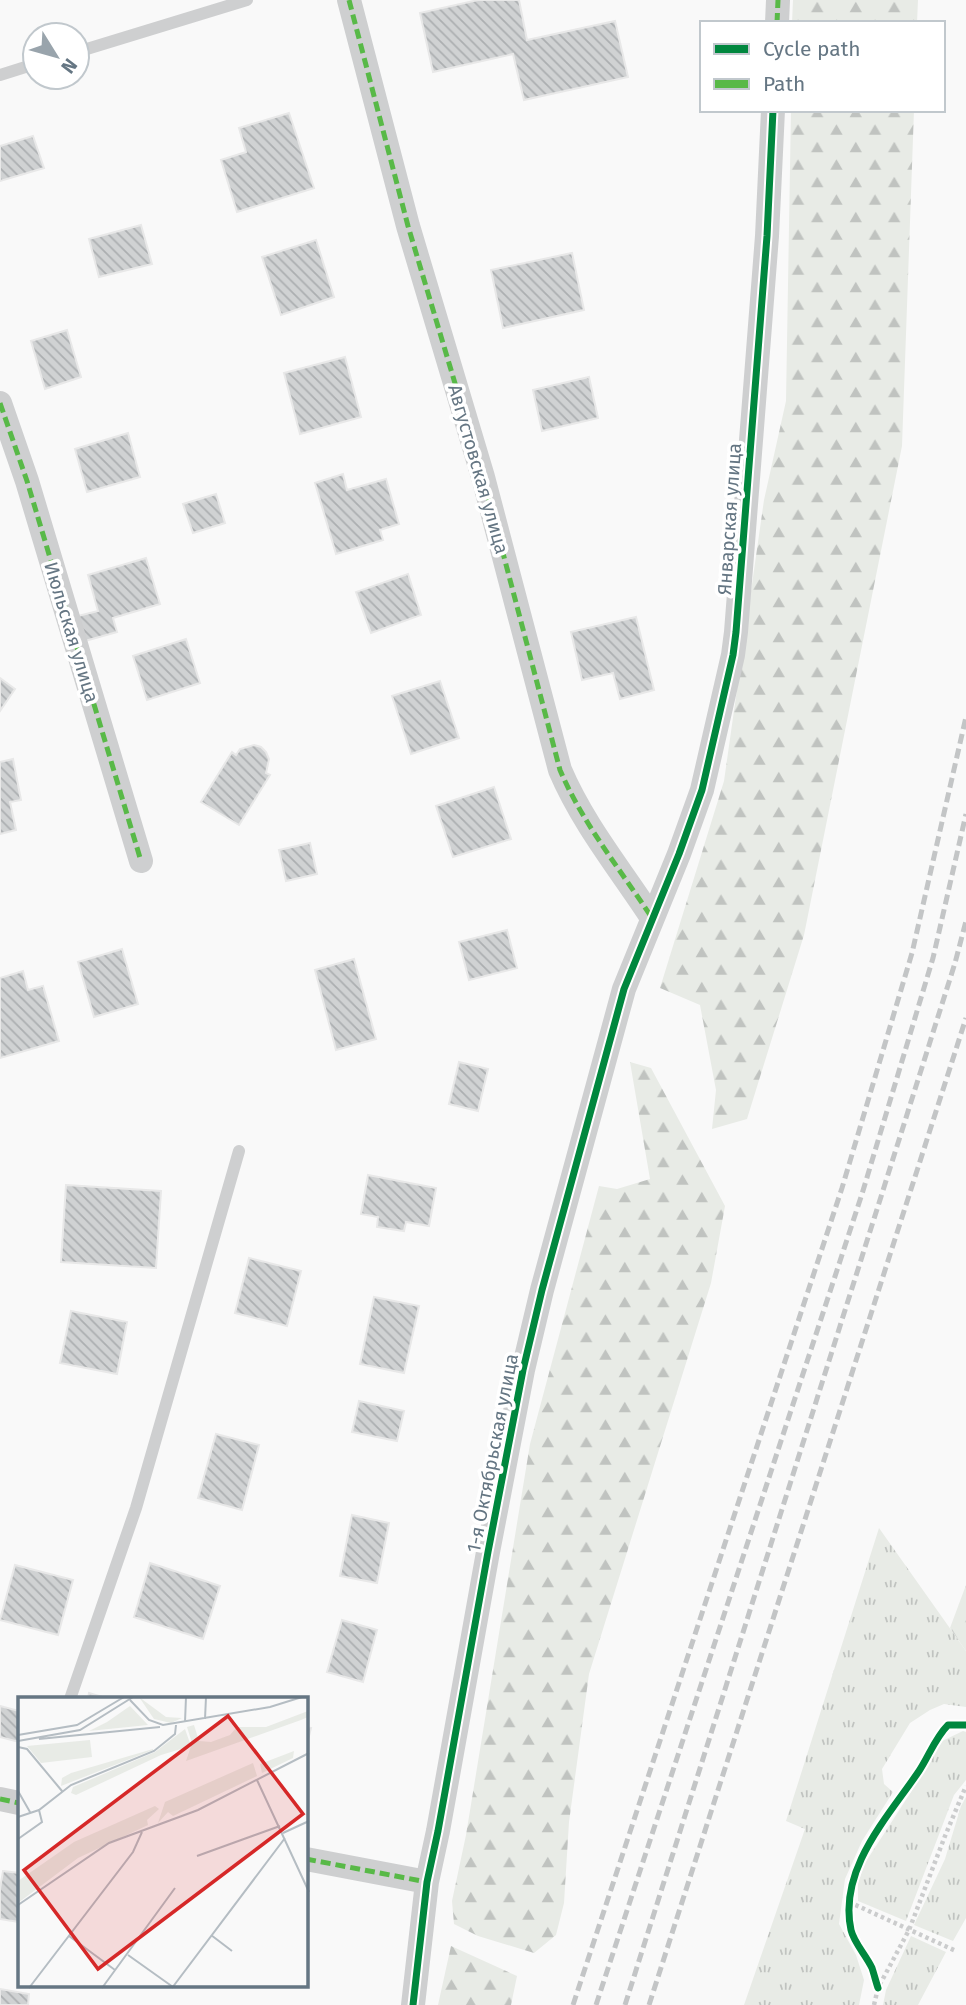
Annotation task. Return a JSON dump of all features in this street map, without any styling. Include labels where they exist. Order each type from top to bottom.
[{"type":"street","name":"Августовская улица","points":[[349,0],[408,226],[483,477],[561,770],[575,803],[600,844],[652,918]]},
{"type":"street","points":[[777,21],[778,0]]},
{"type":"street","name":"Январская улица","points":[[652,918],[702,790],[734,644],[767,236],[773,112]]},
{"type":"street","name":"Июльская улица","points":[[0,403],[31,494],[141,861]]},
{"type":"street","name":"1-я Октябрьская улица","points":[[413,2005],[427,1882],[523,1370],[542,1290],[624,989],[652,918]]},
{"type":"street","points":[[0,1800],[18,1803]]},
{"type":"street","points":[[308,1859],[427,1882]]},
{"type":"lane","points":[[91,48],[247,0]]},
{"type":"lane","points":[[0,75],[21,68]]},
{"type":"lane","points":[[71,1697],[136,1508],[239,1151]]},
{"type":"path","points":[[874,2005],[878,1988],[909,1930],[966,1786]]},
{"type":"path","points":[[850,1912],[851,1890]]},
{"type":"path","points":[[849,1902],[956,1951]]},
{"type":"path","points":[[875,1978],[878,1988]]},
{"type":"green space","points":[[793,0],[918,0],[917,21],[792,21]]},
{"type":"green space","points":[[791,112],[914,112],[902,446],[804,935],[747,1119],[712,1129],[716,1090],[700,1005],[660,988],[724,781],[764,500],[786,401]]},
{"type":"green space","points":[[630,1062],[651,1068],[725,1206],[711,1283],[589,1674],[569,1822],[564,1903],[556,1935],[534,1953],[478,1936],[454,1924],[452,1901],[466,1835],[530,1444],[599,1186],[617,1189],[650,1179]]},
{"type":"green space","points":[[879,1528],[966,1651],[966,1707],[944,1704],[910,1723],[882,1769],[884,1784],[893,1792],[862,1841],[845,1879],[839,1924],[856,1955],[864,1980],[859,2005],[744,2005],[805,1829],[786,1821]]},
{"type":"green space","points":[[966,1585],[966,1651],[950,1628]]},
{"type":"green space","points":[[966,1732],[966,1780],[954,1795],[906,1921],[858,1901],[858,1883],[865,1863],[940,1742]]},
{"type":"green space","points":[[966,1797],[966,1918],[953,1941],[914,1925],[945,1859]]},
{"type":"green space","points":[[911,1936],[946,1952],[918,2005],[883,2005],[886,1990]]},
{"type":"green space","points":[[451,1946],[517,1976],[511,2005],[438,2005]]},
{"type":"building","points":[[478,0],[519,0],[527,40],[615,21],[628,77],[524,100],[513,54],[433,72],[420,13]]},
{"type":"building","points":[[289,113],[314,188],[237,212],[221,160],[246,152],[239,128]]},
{"type":"building","points":[[33,136],[44,168],[0,181],[0,146]]},
{"type":"building","points":[[141,225],[152,264],[99,277],[89,239]]},
{"type":"building","points":[[316,240],[334,297],[281,315],[262,257]]},
{"type":"building","points":[[572,253],[584,310],[503,328],[491,270]]},
{"type":"building","points":[[67,330],[81,377],[45,389],[31,341]]},
{"type":"building","points":[[345,357],[361,417],[300,434],[284,373]]},
{"type":"building","points":[[589,377],[598,418],[542,431],[533,390]]},
{"type":"building","points":[[128,433],[140,477],[87,492],[75,449]]},
{"type":"building","points":[[343,474],[347,490],[386,479],[399,524],[380,530],[383,540],[336,554],[315,483]]},
{"type":"building","points":[[216,494],[225,523],[193,533],[183,504]]},
{"type":"building","points":[[146,558],[160,604],[113,618],[117,632],[85,641],[78,616],[98,611],[88,575]]},
{"type":"building","points":[[408,574],[421,615],[371,633],[356,592]]},
{"type":"building","points":[[636,617],[654,690],[620,699],[613,673],[582,680],[571,632]]},
{"type":"building","points":[[186,639],[200,683],[147,700],[133,656]]},
{"type":"building","points":[[0,678],[15,689],[0,711]]},
{"type":"building","points":[[440,681],[459,738],[411,754],[392,696]]},
{"type":"building","points":[[254,745],[266,752],[269,759],[266,773],[270,775],[239,825],[201,802],[232,752],[236,755],[240,749]]},
{"type":"building","points":[[13,759],[21,800],[10,802],[16,830],[0,834],[0,762]]},
{"type":"building","points":[[494,787],[511,839],[453,857],[436,806]]},
{"type":"building","points":[[310,843],[317,874],[286,881],[279,850]]},
{"type":"building","points":[[507,930],[517,968],[469,980],[459,942]]},
{"type":"building","points":[[122,949],[138,1004],[94,1017],[78,962]]},
{"type":"building","points":[[354,959],[376,1039],[336,1050],[315,970]]},
{"type":"building","points":[[23,971],[28,990],[43,986],[59,1041],[0,1058],[0,978]]},
{"type":"building","points":[[459,1062],[488,1069],[478,1111],[449,1104]]},
{"type":"building","points":[[368,1175],[436,1188],[429,1226],[406,1222],[404,1231],[377,1227],[378,1217],[361,1214]]},
{"type":"building","points":[[66,1185],[161,1191],[156,1268],[61,1262]]},
{"type":"building","points":[[249,1258],[301,1271],[287,1326],[235,1313]]},
{"type":"building","points":[[374,1297],[419,1306],[404,1373],[360,1364]]},
{"type":"building","points":[[71,1311],[127,1322],[117,1374],[60,1363]]},
{"type":"building","points":[[359,1401],[404,1411],[397,1441],[352,1432]]},
{"type":"building","points":[[216,1434],[259,1445],[242,1510],[198,1498]]},
{"type":"building","points":[[352,1515],[389,1523],[377,1583],[340,1576]]},
{"type":"building","points":[[150,1563],[220,1586],[203,1639],[134,1617]]},
{"type":"building","points":[[15,1565],[73,1580],[58,1635],[0,1620]]},
{"type":"building","points":[[342,1620],[377,1630],[363,1682],[327,1672]]},
{"type":"building","points":[[0,1706],[18,1711],[18,1742],[0,1737]]},
{"type":"building","points":[[3,1871],[18,1873],[18,1922],[0,1919]]},
{"type":"building","points":[[0,1989],[29,1994],[28,2005],[0,2005]]},
{"type":"railway","points":[[573,2005],[842,1188],[912,953],[966,717]]},
{"type":"railway","points":[[596,2005],[862,1194],[933,958],[966,814]]},
{"type":"railway","points":[[625,2005],[955,963],[966,921]]},
{"type":"railway","points":[[649,2005],[966,1018]]},
{"type":"marked path","points":[[349,0],[408,226],[483,477],[560,770],[591,828],[652,918]]},
{"type":"marked path","points":[[777,21],[778,0]]},
{"type":"marked path","points":[[0,403],[27,481],[141,861]]},
{"type":"marked path","points":[[0,1799],[18,1803]]},
{"type":"marked path","points":[[308,1859],[427,1882]]},
{"type":"cycle path","points":[[413,2005],[427,1882],[523,1370],[542,1290],[624,989],[702,790],[733,655],[767,236],[773,112]]},
{"type":"cycle path","points":[[878,1988],[872,1968],[851,1930],[849,1908],[859,1865],[880,1825],[919,1771],[943,1730],[948,1725],[966,1725]]}]
